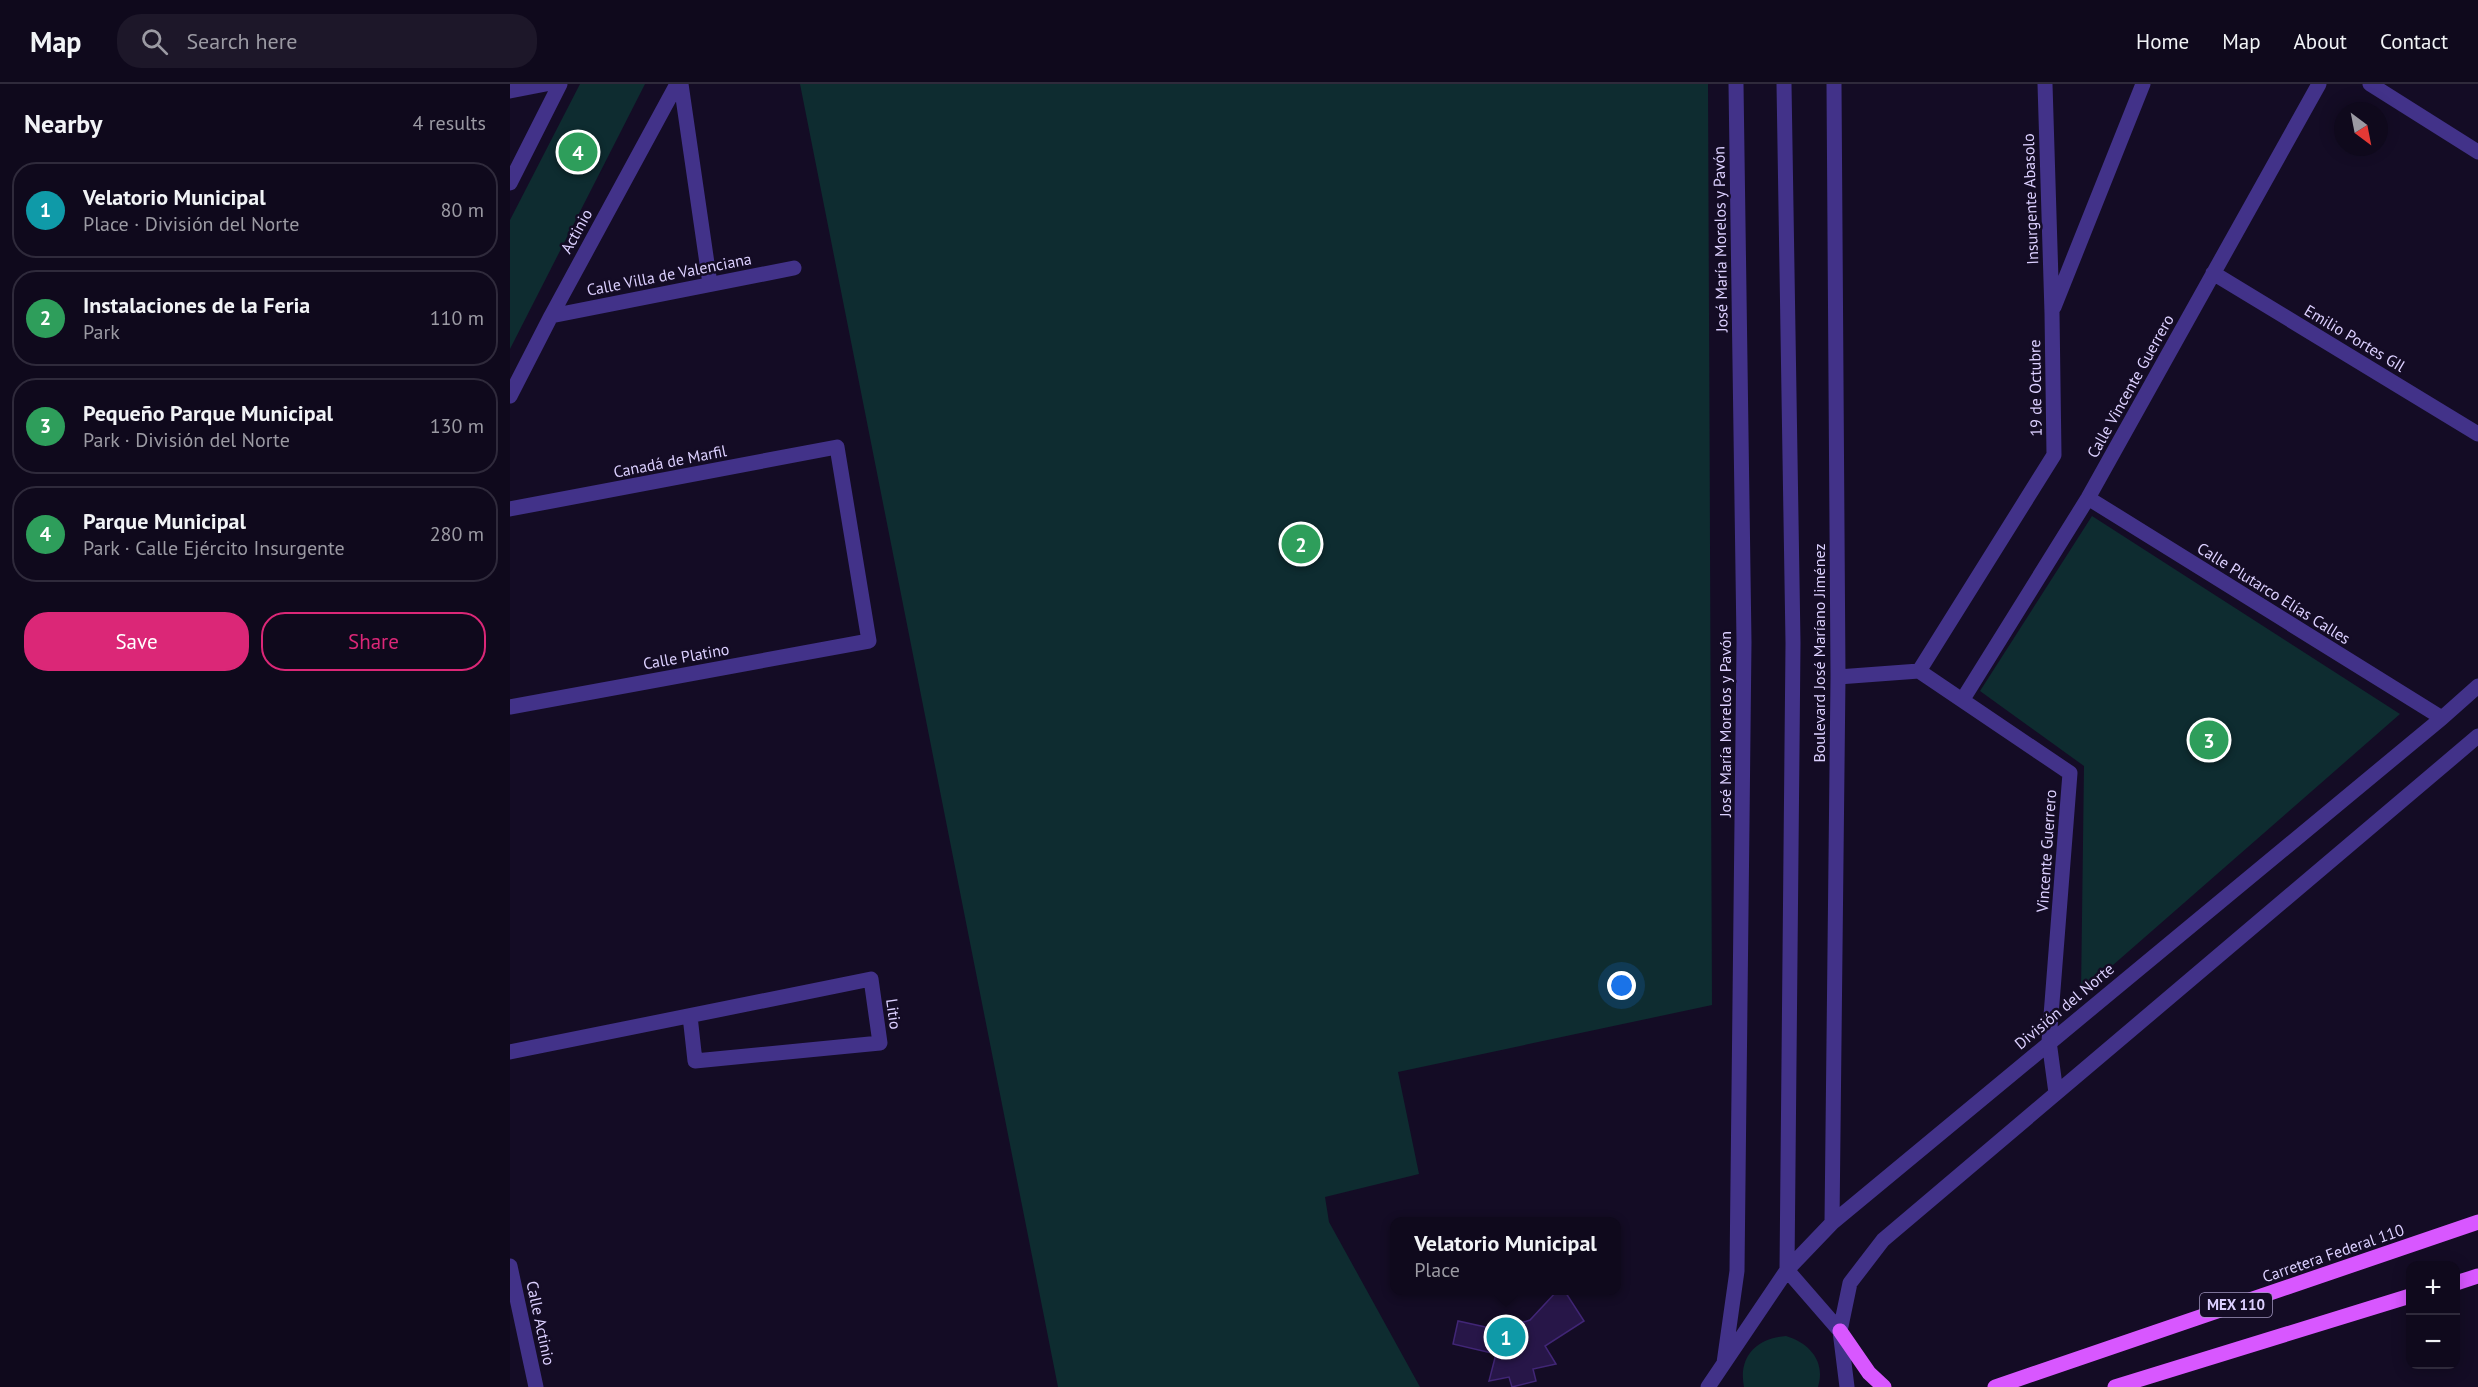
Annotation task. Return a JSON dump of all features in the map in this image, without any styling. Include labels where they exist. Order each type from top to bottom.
[{"type":"main road","name":"Carretera Federal 110","points":[[1995,1387],[2478,1222]]},
{"type":"main road","points":[[2460,1281],[2478,1276]]},
{"type":"main road","name":"MEX 110","points":[[2115,1387],[2406,1297]]},
{"type":"main road","points":[[1840,1331],[1869,1373],[1884,1387]]},
{"type":"street","points":[[510,91],[546,84]]},
{"type":"street","points":[[510,183],[560,84]]},
{"type":"street","points":[[679,84],[710,284]]},
{"type":"street","name":"Actinio","points":[[510,396],[550,316],[679,84]]},
{"type":"street","name":"José María Morelos y Pavón","points":[[1724,1364],[1737,1271],[1743,678],[1736,84]]},
{"type":"street","points":[[1784,84],[1793,643],[1787,1270],[1840,1331]]},
{"type":"street","name":"Boulevard José Maríano Jiménez","points":[[1832,1223],[1838,677],[1834,84]]},
{"type":"street","name":"Insurgente Abasolo","points":[[2044,84],[2052,313]]},
{"type":"street","name":"19 de Octubre","points":[[1920,671],[2054,455],[2052,313],[2143,84]]},
{"type":"street","name":"Calle Vincente Guerrero","points":[[1963,699],[2088,498],[2319,84]]},
{"type":"street","points":[[2370,84],[2478,152]]},
{"type":"street","name":"Calle Villa de Valenciana","points":[[550,316],[794,268]]},
{"type":"street","name":"Emilio Portes GIl","points":[[2213,273],[2478,434]]},
{"type":"street","name":"Canadá de Marfil","points":[[510,509],[837,447],[869,641]]},
{"type":"street","name":"Calle Plutarco Elías Calles","points":[[2088,498],[2442,718]]},
{"type":"street","name":"Calle Platino","points":[[510,707],[869,641]]},
{"type":"street","points":[[1838,677],[1920,671]]},
{"type":"street","name":"Vincente Guerrero","points":[[1920,671],[2070,774],[2049,1041]]},
{"type":"street","name":"División del Norte","points":[[1708,1387],[1787,1270],[1832,1223],[2478,686]]},
{"type":"street","points":[[1847,1387],[1840,1331],[1850,1283],[1883,1239],[2478,736]]},
{"type":"street","name":"Litio","points":[[510,1052],[871,979],[880,1044],[695,1061],[690,1016]]},
{"type":"street","points":[[2049,1041],[2056,1093]]},
{"type":"street","name":"Calle Actinio","points":[[510,1266],[516,1328],[536,1387]]},
{"type":"green space","points":[[580,84],[645,84],[510,349],[510,220]]},
{"type":"green space","points":[[800,84],[1708,84],[1712,1005],[1398,1072],[1419,1174],[1325,1197],[1329,1222],[1420,1387],[1058,1387]]},
{"type":"green space","points":[[2092,516],[2400,714],[2081,993],[2084,766],[1980,691]]},
{"type":"green space","points":[[1786,1336],[1802,1343],[1814,1354],[1820,1369],[1818,1387],[1744,1387],[1744,1367],[1752,1351],[1766,1341]]},
{"type":"building","points":[[1553,1295],[1567,1295],[1584,1321],[1545,1346],[1556,1364],[1533,1369],[1536,1381],[1512,1387],[1509,1377],[1489,1381],[1496,1354],[1453,1344],[1458,1321],[1499,1330],[1530,1320]]},
{"type":"place","name":"Parque Municipal","points":[[578,152]]},
{"type":"place","name":"Instalaciones de la Feria","points":[[1301,544]]},
{"type":"place","name":"Pequeño Parque Municipal","points":[[2209,740]]},
{"type":"place","name":"Velatorio Municipal","points":[[1506,1337]]}]
